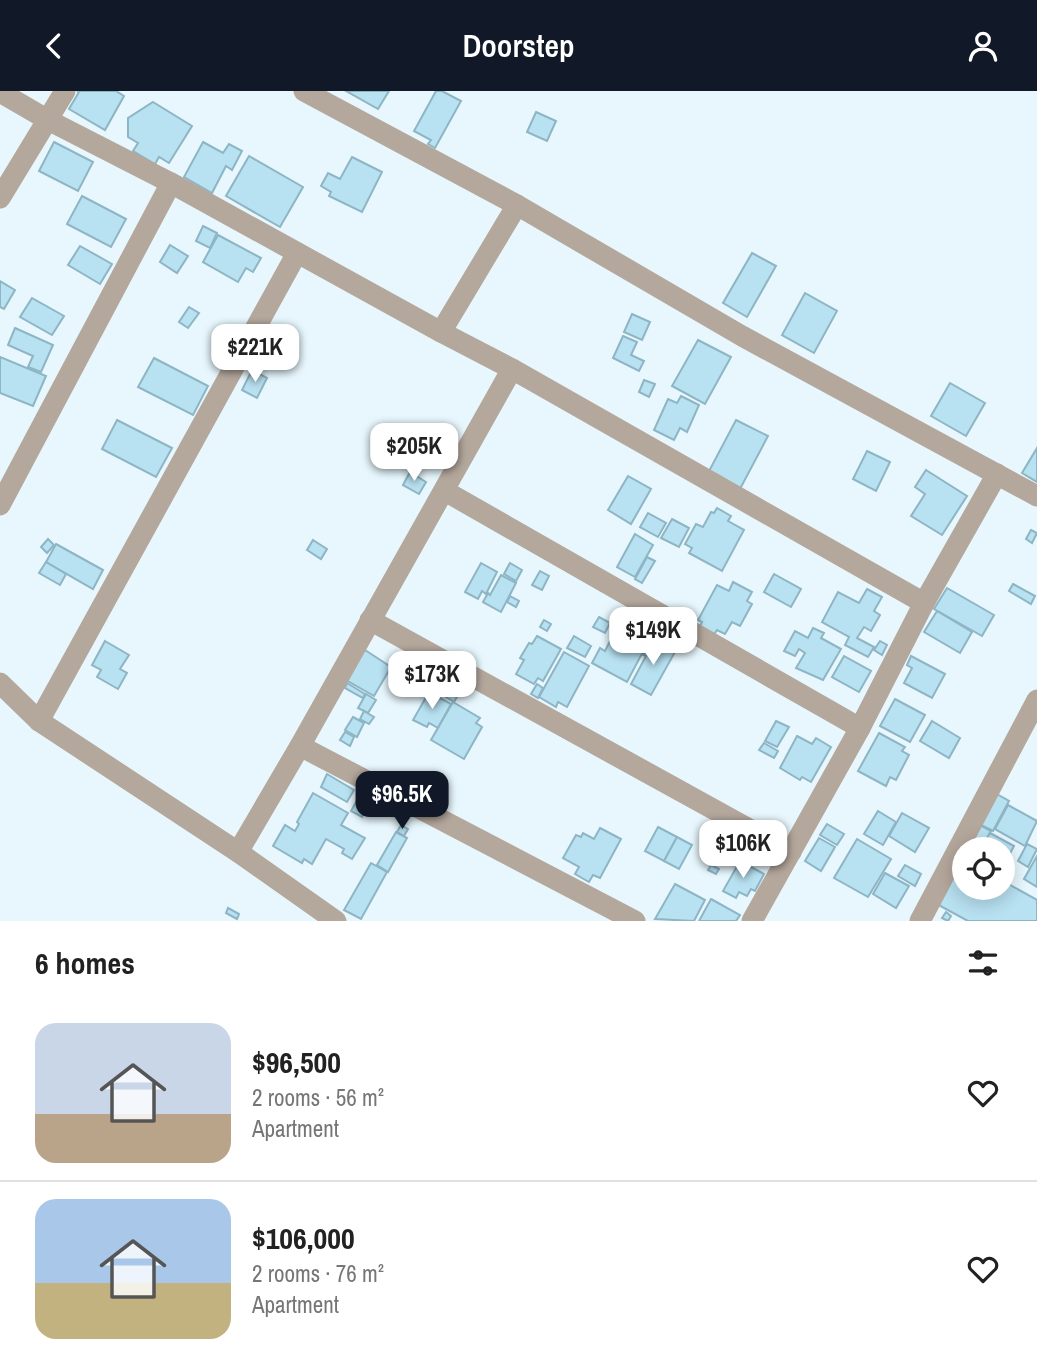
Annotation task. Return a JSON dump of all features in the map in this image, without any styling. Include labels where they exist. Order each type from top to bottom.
[{"type":"street","points":[[0,198],[65,91]]},
{"type":"street","points":[[304,91],[516,205],[742,336],[1037,496]]},
{"type":"street","points":[[0,92],[512,369],[924,603]]},
{"type":"street","points":[[0,505],[171,184]]},
{"type":"street","points":[[441,332],[516,205]]},
{"type":"street","points":[[39,721],[297,253]]},
{"type":"street","points":[[238,852],[512,369]]},
{"type":"street","points":[[752,921],[997,474]]},
{"type":"street","points":[[445,491],[860,728]]},
{"type":"street","points":[[370,620],[791,852]]},
{"type":"street","points":[[0,683],[39,721],[238,852],[337,921]]},
{"type":"street","points":[[920,921],[1037,700]]},
{"type":"street","points":[[300,746],[635,921]]},
{"type":"building","points":[[77,91],[116,91],[124,96],[105,130],[69,109],[79,92]]},
{"type":"building","points":[[346,91],[389,91],[378,109]]},
{"type":"building","points":[[436,91],[442,91],[461,101],[435,148],[428,144],[431,140],[414,131]]},
{"type":"building","points":[[153,102],[192,126],[169,163],[159,157],[155,164],[133,151],[138,143],[128,137],[128,118]]},
{"type":"building","points":[[536,112],[556,121],[547,141],[527,132]]},
{"type":"building","points":[[54,142],[93,162],[78,191],[39,171]]},
{"type":"building","points":[[203,142],[223,153],[229,144],[242,151],[232,170],[226,166],[212,193],[184,177]]},
{"type":"building","points":[[249,156],[303,187],[280,227],[226,196]]},
{"type":"building","points":[[352,157],[382,172],[362,212],[329,196],[331,192],[321,186],[328,173],[340,179]]},
{"type":"building","points":[[82,196],[126,219],[111,247],[67,224]]},
{"type":"building","points":[[203,226],[217,233],[210,248],[196,241]]},
{"type":"building","points":[[218,235],[261,258],[253,272],[246,268],[238,282],[203,262]]},
{"type":"building","points":[[170,245],[188,256],[177,273],[160,262]]},
{"type":"building","points":[[80,246],[112,264],[100,284],[68,265]]},
{"type":"building","points":[[752,253],[776,266],[747,317],[723,303]]},
{"type":"building","points":[[0,281],[15,290],[4,309],[0,307]]},
{"type":"building","points":[[805,293],[837,311],[814,353],[782,335]]},
{"type":"building","points":[[32,298],[64,316],[52,335],[20,317]]},
{"type":"building","points":[[189,307],[199,313],[188,328],[179,322]]},
{"type":"building","points":[[632,314],[650,322],[642,340],[624,332]]},
{"type":"building","points":[[15,328],[53,345],[41,372],[28,367],[33,356],[8,345]]},
{"type":"building","points":[[623,336],[637,342],[631,355],[644,361],[639,371],[613,358]]},
{"type":"building","points":[[698,340],[731,357],[705,404],[672,386]]},
{"type":"building","points":[[0,357],[46,376],[33,406],[0,393]]},
{"type":"building","points":[[154,358],[208,386],[193,415],[138,387]]},
{"type":"building","points":[[252,370],[267,378],[257,398],[242,390]]},
{"type":"building","points":[[644,380],[655,384],[649,397],[639,392]]},
{"type":"building","points":[[950,383],[985,403],[966,436],[931,416]]},
{"type":"building","points":[[681,396],[699,405],[687,432],[680,428],[674,440],[654,430],[668,399],[677,403]]},
{"type":"building","points":[[117,420],[172,448],[156,477],[102,449]]},
{"type":"building","points":[[736,420],[768,436],[740,489],[708,473]]},
{"type":"building","points":[[1037,448],[1037,482],[1022,473]]},
{"type":"building","points":[[867,451],[890,462],[876,491],[853,479]]},
{"type":"building","points":[[926,470],[967,496],[942,535],[911,516],[925,494],[915,487]]},
{"type":"building","points":[[410,472],[426,482],[419,494],[403,485]]},
{"type":"building","points":[[628,476],[651,489],[631,524],[608,510]]},
{"type":"building","points":[[717,508],[731,516],[728,521],[744,530],[722,571],[689,553],[692,548],[685,544],[696,524],[703,527],[711,512],[714,513]]},
{"type":"building","points":[[648,513],[666,523],[658,537],[640,527]]},
{"type":"building","points":[[672,519],[689,528],[679,547],[661,538]]},
{"type":"building","points":[[1031,530],[1037,533],[1032,543],[1026,539]]},
{"type":"building","points":[[635,534],[653,545],[635,577],[617,567]]},
{"type":"building","points":[[48,539],[54,545],[47,553],[41,547]]},
{"type":"building","points":[[313,540],[327,549],[321,559],[307,550]]},
{"type":"building","points":[[56,544],[103,570],[93,589],[46,562]]},
{"type":"building","points":[[647,557],[655,561],[642,583],[635,579]]},
{"type":"building","points":[[46,562],[66,574],[60,585],[39,573]]},
{"type":"building","points":[[481,563],[497,572],[486,594],[482,591],[478,599],[465,592]]},
{"type":"building","points":[[510,563],[522,570],[516,581],[504,574]]},
{"type":"building","points":[[540,571],[549,576],[542,590],[532,585]]},
{"type":"building","points":[[774,574],[801,589],[791,607],[764,592]]},
{"type":"building","points":[[501,575],[516,583],[501,612],[483,602]]},
{"type":"building","points":[[733,582],[752,592],[747,601],[752,604],[740,626],[732,622],[725,634],[717,630],[712,638],[698,630],[702,622],[698,620],[717,585],[729,591]]},
{"type":"building","points":[[1013,584],[1035,596],[1031,604],[1009,591]]},
{"type":"building","points":[[947,588],[994,615],[982,636],[934,609]]},
{"type":"building","points":[[867,589],[882,597],[874,611],[880,615],[871,631],[864,627],[857,638],[874,647],[868,657],[845,645],[849,637],[822,622],[838,592],[859,603]]},
{"type":"building","points":[[510,596],[519,601],[516,607],[507,602]]},
{"type":"building","points":[[937,611],[972,632],[960,653],[924,632]]},
{"type":"building","points":[[599,617],[610,623],[605,633],[593,627]]},
{"type":"building","points":[[544,620],[551,624],[547,631],[540,627]]},
{"type":"building","points":[[639,624],[647,628],[644,632],[636,628]]},
{"type":"building","points":[[813,628],[824,633],[821,638],[841,649],[823,680],[796,668],[805,653],[799,649],[795,656],[784,651],[795,631],[808,638]]},
{"type":"building","points":[[537,636],[561,649],[543,681],[538,678],[534,684],[516,674],[524,660],[520,658]]},
{"type":"building","points":[[574,636],[591,646],[585,657],[567,648]]},
{"type":"building","points":[[612,637],[629,646],[633,639],[646,646],[627,682],[592,663],[600,648],[605,651]]},
{"type":"building","points":[[105,641],[129,655],[120,669],[127,673],[118,689],[97,677],[101,670],[92,665]]},
{"type":"building","points":[[651,641],[675,652],[651,695],[631,684]]},
{"type":"building","points":[[880,641],[887,645],[882,655],[874,650]]},
{"type":"building","points":[[362,648],[391,667],[374,696],[346,680]]},
{"type":"building","points":[[564,652],[589,666],[567,707],[558,702],[556,707],[539,697]]},
{"type":"building","points":[[844,656],[871,671],[859,692],[832,677]]},
{"type":"building","points":[[911,656],[945,674],[932,698],[904,683],[912,668],[907,665]]},
{"type":"building","points":[[347,683],[365,694],[363,698],[345,688]]},
{"type":"building","points":[[537,684],[543,688],[538,698],[531,694]]},
{"type":"building","points":[[451,685],[461,690],[454,702],[444,696]]},
{"type":"building","points":[[429,692],[451,704],[438,728],[429,723],[427,727],[413,720]]},
{"type":"building","points":[[366,694],[376,700],[368,713],[358,708]]},
{"type":"building","points":[[895,699],[925,715],[910,742],[880,726]]},
{"type":"building","points":[[453,702],[480,718],[476,723],[482,727],[464,759],[431,740]]},
{"type":"building","points":[[364,711],[374,717],[369,724],[360,719]]},
{"type":"building","points":[[353,717],[364,723],[357,737],[345,730]]},
{"type":"building","points":[[776,721],[789,727],[777,747],[765,741]]},
{"type":"building","points":[[932,721],[960,738],[949,758],[920,741]]},
{"type":"building","points":[[345,732],[354,737],[350,746],[340,740]]},
{"type":"building","points":[[879,733],[905,747],[902,751],[909,755],[896,780],[890,777],[886,786],[858,771]]},
{"type":"building","points":[[797,736],[812,744],[816,738],[831,747],[811,782],[802,777],[800,780],[780,768]]},
{"type":"building","points":[[764,743],[778,751],[774,758],[759,750]]},
{"type":"building","points":[[327,774],[354,790],[347,802],[321,787]]},
{"type":"building","points":[[313,793],[348,813],[341,825],[365,838],[352,859],[342,853],[344,849],[326,839],[312,864],[304,859],[302,863],[273,846],[285,825],[295,831]]},
{"type":"building","points":[[995,793],[1009,801],[993,831],[979,824]]},
{"type":"building","points":[[357,800],[368,806],[362,817],[351,811]]},
{"type":"building","points":[[378,803],[388,809],[385,813],[375,808]]},
{"type":"building","points":[[1008,805],[1037,821],[1025,846],[1015,840],[1015,837],[1009,837],[995,829]]},
{"type":"building","points":[[878,811],[896,822],[883,845],[864,834]]},
{"type":"building","points":[[902,813],[929,828],[915,852],[889,836]]},
{"type":"building","points":[[827,824],[844,834],[837,845],[820,835]]},
{"type":"building","points":[[978,824],[991,831],[988,837],[973,837]]},
{"type":"building","points":[[401,825],[408,829],[404,836],[397,832]]},
{"type":"building","points":[[658,827],[677,837],[664,861],[645,851]]},
{"type":"building","points":[[600,828],[621,839],[600,878],[593,875],[589,882],[575,874],[579,867],[563,858],[576,835],[581,837],[583,833],[594,839]]},
{"type":"building","points":[[396,832],[407,838],[388,872],[377,865]]},
{"type":"building","points":[[677,837],[692,845],[679,869],[664,861]]},
{"type":"building","points":[[819,838],[835,847],[821,871],[805,861]]},
{"type":"building","points":[[857,839],[891,859],[868,897],[834,878]]},
{"type":"building","points":[[1027,844],[1037,849],[1028,867],[1018,861]]},
{"type":"building","points":[[1037,856],[1037,887],[1024,879]]},
{"type":"building","points":[[740,861],[764,874],[755,891],[751,889],[747,896],[739,892],[736,898],[723,891]]},
{"type":"building","points":[[371,863],[387,872],[361,919],[344,910]]},
{"type":"building","points":[[711,865],[719,869],[716,874],[708,870]]},
{"type":"building","points":[[905,865],[921,874],[915,886],[898,876]]},
{"type":"building","points":[[952,866],[952,900],[1015,900],[1015,888],[1037,900],[1037,921],[968,921],[933,902]]},
{"type":"building","points":[[885,873],[909,886],[896,908],[873,894]]},
{"type":"building","points":[[675,884],[705,900],[694,921],[655,919]]},
{"type":"building","points":[[711,899],[740,915],[736,921],[699,921]]},
{"type":"building","points":[[228,908],[239,914],[237,919],[226,913]]},
{"type":"building","points":[[946,912],[951,916],[948,921],[942,918]]}]
